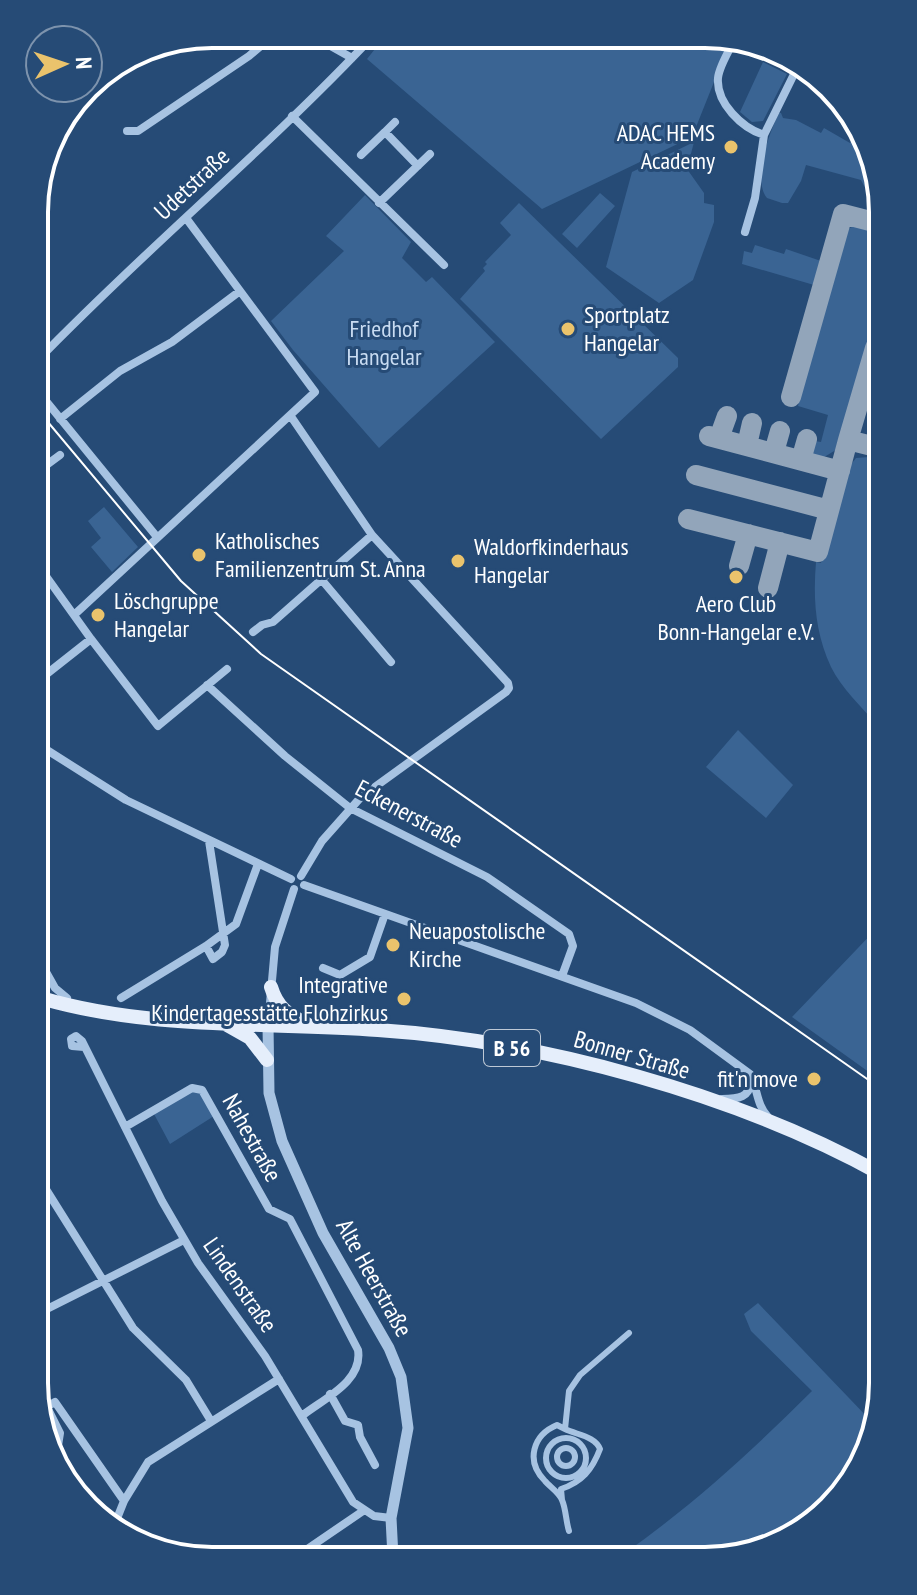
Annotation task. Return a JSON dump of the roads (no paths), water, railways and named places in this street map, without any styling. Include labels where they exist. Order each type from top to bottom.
[{"type":"main road","points":[[271,987],[284,1011],[311,1026]]},
{"type":"main road","name":"Bonner Straße","points":[[48,993],[167,1020]]},
{"type":"main road","name":"Bonner Straße","points":[[48,1000],[108,1014],[167,1020],[381,1030],[480,1041],[607,1067],[775,1125],[869,1168]]},
{"type":"main road","points":[[223,1023],[250,1038],[267,1060]]},
{"type":"street","points":[[127,131],[138,131],[258,48]]},
{"type":"street","points":[[334,48],[352,58]]},
{"type":"street","name":"Udetstraße","points":[[48,350],[362,48]]},
{"type":"street","points":[[730,50],[718,78],[721,96],[744,124],[764,135]]},
{"type":"street","points":[[745,232],[755,198],[764,135],[794,75]]},
{"type":"street","points":[[292,116],[444,265]]},
{"type":"street","points":[[361,155],[395,122]]},
{"type":"street","points":[[385,132],[418,166]]},
{"type":"street","points":[[379,203],[430,154]]},
{"type":"street","points":[[74,615],[315,392],[186,218]]},
{"type":"street","points":[[60,419],[120,371],[172,342],[240,291]]},
{"type":"street","points":[[48,404],[157,537]]},
{"type":"street","points":[[290,415],[372,535],[508,683],[506,692],[407,762],[350,808],[322,841],[302,880]]},
{"type":"street","points":[[48,464],[60,455]]},
{"type":"street","points":[[253,632],[273,622],[372,535]]},
{"type":"street","points":[[48,579],[158,726],[227,669]]},
{"type":"street","points":[[321,579],[391,662]]},
{"type":"street","points":[[48,673],[91,639]]},
{"type":"street","name":"Eckenerstraße","points":[[207,685],[285,756],[350,808],[487,877],[569,934],[573,946],[562,976]]},
{"type":"street","points":[[48,751],[126,800],[258,864],[292,884]]},
{"type":"street","points":[[206,946],[213,959],[225,945],[209,841]]},
{"type":"street","points":[[121,998],[236,924],[258,864]]},
{"type":"street","points":[[268,1025],[275,947],[294,876],[385,914],[659,1013],[690,1030],[750,1074],[762,1110],[775,1125]]},
{"type":"street","points":[[323,968],[340,975],[370,957],[385,914]]},
{"type":"street","points":[[48,976],[55,988],[67,998]]},
{"type":"street","name":"Alte Heerstraße","points":[[268,1025],[267,1060],[274,1117],[295,1173],[323,1233],[389,1348],[401,1377],[408,1414],[408,1441],[391,1518],[392,1547]]},
{"type":"street","name":"Lindenstraße","points":[[84,1047],[184,1240],[303,1415],[353,1502],[363,1511]]},
{"type":"street","points":[[707,1100],[738,1100],[746,1095],[751,1084],[750,1074]]},
{"type":"street","name":"Nahestraße","points":[[125,1127],[192,1088],[202,1090],[269,1209],[290,1219],[360,1359],[353,1377],[303,1415]]},
{"type":"street","points":[[48,1192],[133,1328],[186,1380],[211,1421]]},
{"type":"street","points":[[48,1308],[184,1240]]},
{"type":"street","points":[[565,1429],[569,1391],[580,1375],[629,1333]]},
{"type":"street","points":[[118,1517],[148,1462],[279,1379]]},
{"type":"street","points":[[330,1394],[345,1421],[358,1425],[360,1437],[375,1465]]},
{"type":"street","points":[[49,1405],[55,1402],[124,1501]]},
{"type":"street","points":[[51,1415],[60,1433],[59,1440]]},
{"type":"street","points":[[557,1488],[576,1484],[589,1472],[600,1449],[597,1442],[557,1425],[538,1438],[533,1451],[535,1467],[544,1480],[557,1488],[569,1531]]},
{"type":"street","points":[[567,1438],[579,1443],[585,1454],[584,1467],[568,1478],[555,1475],[550,1471],[547,1452],[555,1442],[567,1438]]},
{"type":"street","points":[[533,1451],[558,1455],[567,1449],[575,1456]]},
{"type":"street","points":[[575,1456],[598,1454]]},
{"type":"street","points":[[558,1455],[560,1463],[567,1466],[572,1464],[575,1456]]},
{"type":"street","points":[[310,1547],[363,1511],[391,1518]]},
{"type":"tram line","points":[[48,422],[181,581],[261,654],[869,1080]]},
{"type":"place","name":"ADAC HEMS Academy","points":[[731,147]]},
{"type":"place","name":"Sportplatz Hangelar","points":[[568,329]]},
{"type":"place","name":"Katholisches Familienzentrum St. Anna","points":[[199,555]]},
{"type":"place","name":"Waldorfkinderhaus Hangelar","points":[[458,561]]},
{"type":"place","name":"Aero Club Bonn-Hangelar e.V.","points":[[736,577]]},
{"type":"place","name":"Löschgruppe Hangelar","points":[[98,615]]},
{"type":"place","name":"Neuapostolische Kirche","points":[[393,945]]},
{"type":"place","name":"Integrative Kindertagesstätte Flohzirkus","points":[[404,999]]},
{"type":"place","name":"fit'n move","points":[[814,1079]]},
{"type":"park label","name":"Friedhof Hangelar","points":[[384,343]]}]
